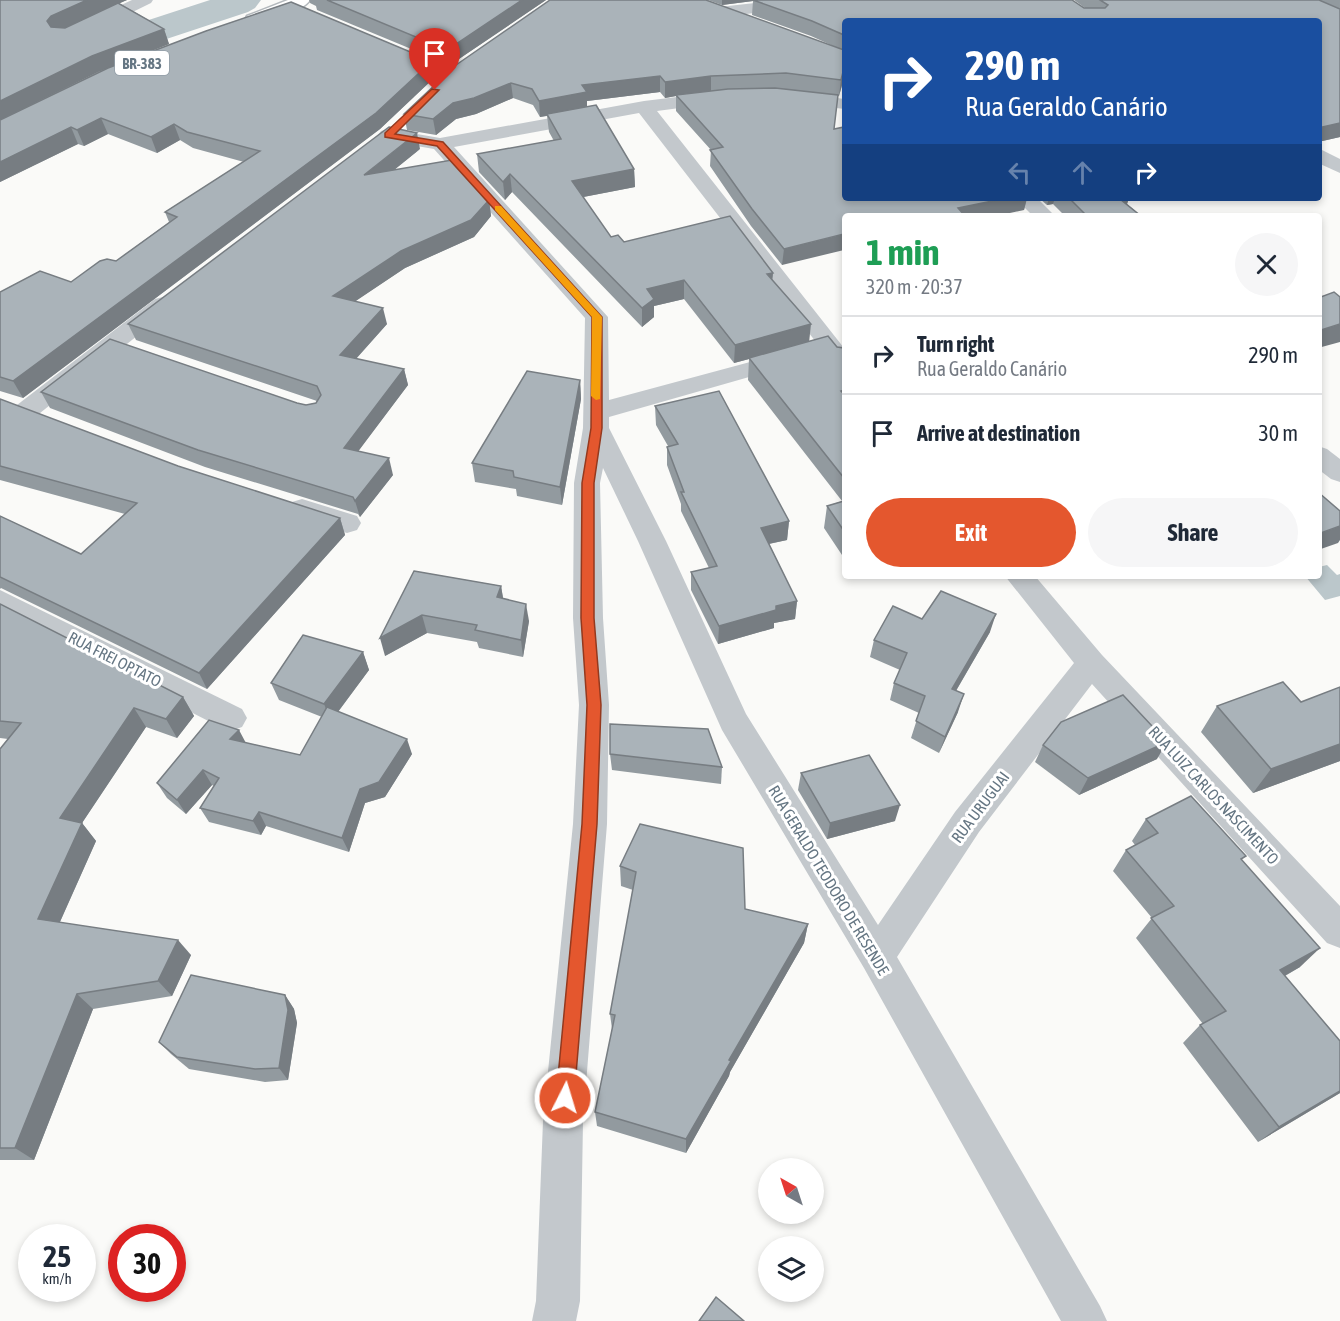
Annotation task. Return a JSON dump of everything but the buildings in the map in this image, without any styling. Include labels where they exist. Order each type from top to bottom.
[{"type":"highway","points":[[234,28],[295,3]]},
{"type":"street","points":[[75,33],[145,0]]},
{"type":"street","points":[[719,12],[825,0]]},
{"type":"street","points":[[295,3],[311,16]]},
{"type":"street","points":[[702,6],[754,24]]},
{"type":"street","points":[[386,48],[451,75]]},
{"type":"street","points":[[435,90],[469,63]]},
{"type":"street","points":[[775,96],[842,104]]},
{"type":"street","points":[[387,135],[440,144],[644,107],[706,98],[741,98]]},
{"type":"street","points":[[596,420],[840,351],[644,107]]},
{"type":"street","points":[[440,144],[597,317],[596,420],[588,483],[588,618],[594,705],[590,824],[563,1121],[558,1302],[554,1321]]},
{"type":"street","points":[[1322,156],[1340,167]]},
{"type":"street","points":[[1028,201],[1042,213]]},
{"type":"street","points":[[26,411],[124,347],[179,292]]},
{"type":"street","points":[[0,401],[57,423]]},
{"type":"street","name":"RUA GERALDO TEODORO DE RESENDE","points":[[596,420],[733,721],[877,956],[1084,1321]]},
{"type":"street","points":[[282,502],[347,523]]},
{"type":"street","name":"RUA LUIZ CARLOS NASCIMENTO","points":[[1021,579],[1091,663],[1340,931]]},
{"type":"street","name":"RUA FREI OPTATO","points":[[0,601],[231,718]]},
{"type":"street","name":"RUA URUGUAI","points":[[877,956],[967,822],[1091,663]]},
{"type":"shaded area","points":[[1327,565],[1337,575],[1340,574],[1340,596],[1325,600],[1308,579],[1322,579],[1322,566]]},
{"type":"waterway","points":[[0,86],[83,54],[242,0]]},
{"type":"slow traffic","points":[[498,208],[597,317],[596,396]]},
{"type":"route","points":[[435,90],[388,135],[440,144],[597,317],[596,428],[588,483],[588,618],[594,705],[590,824],[565,1098]]}]
